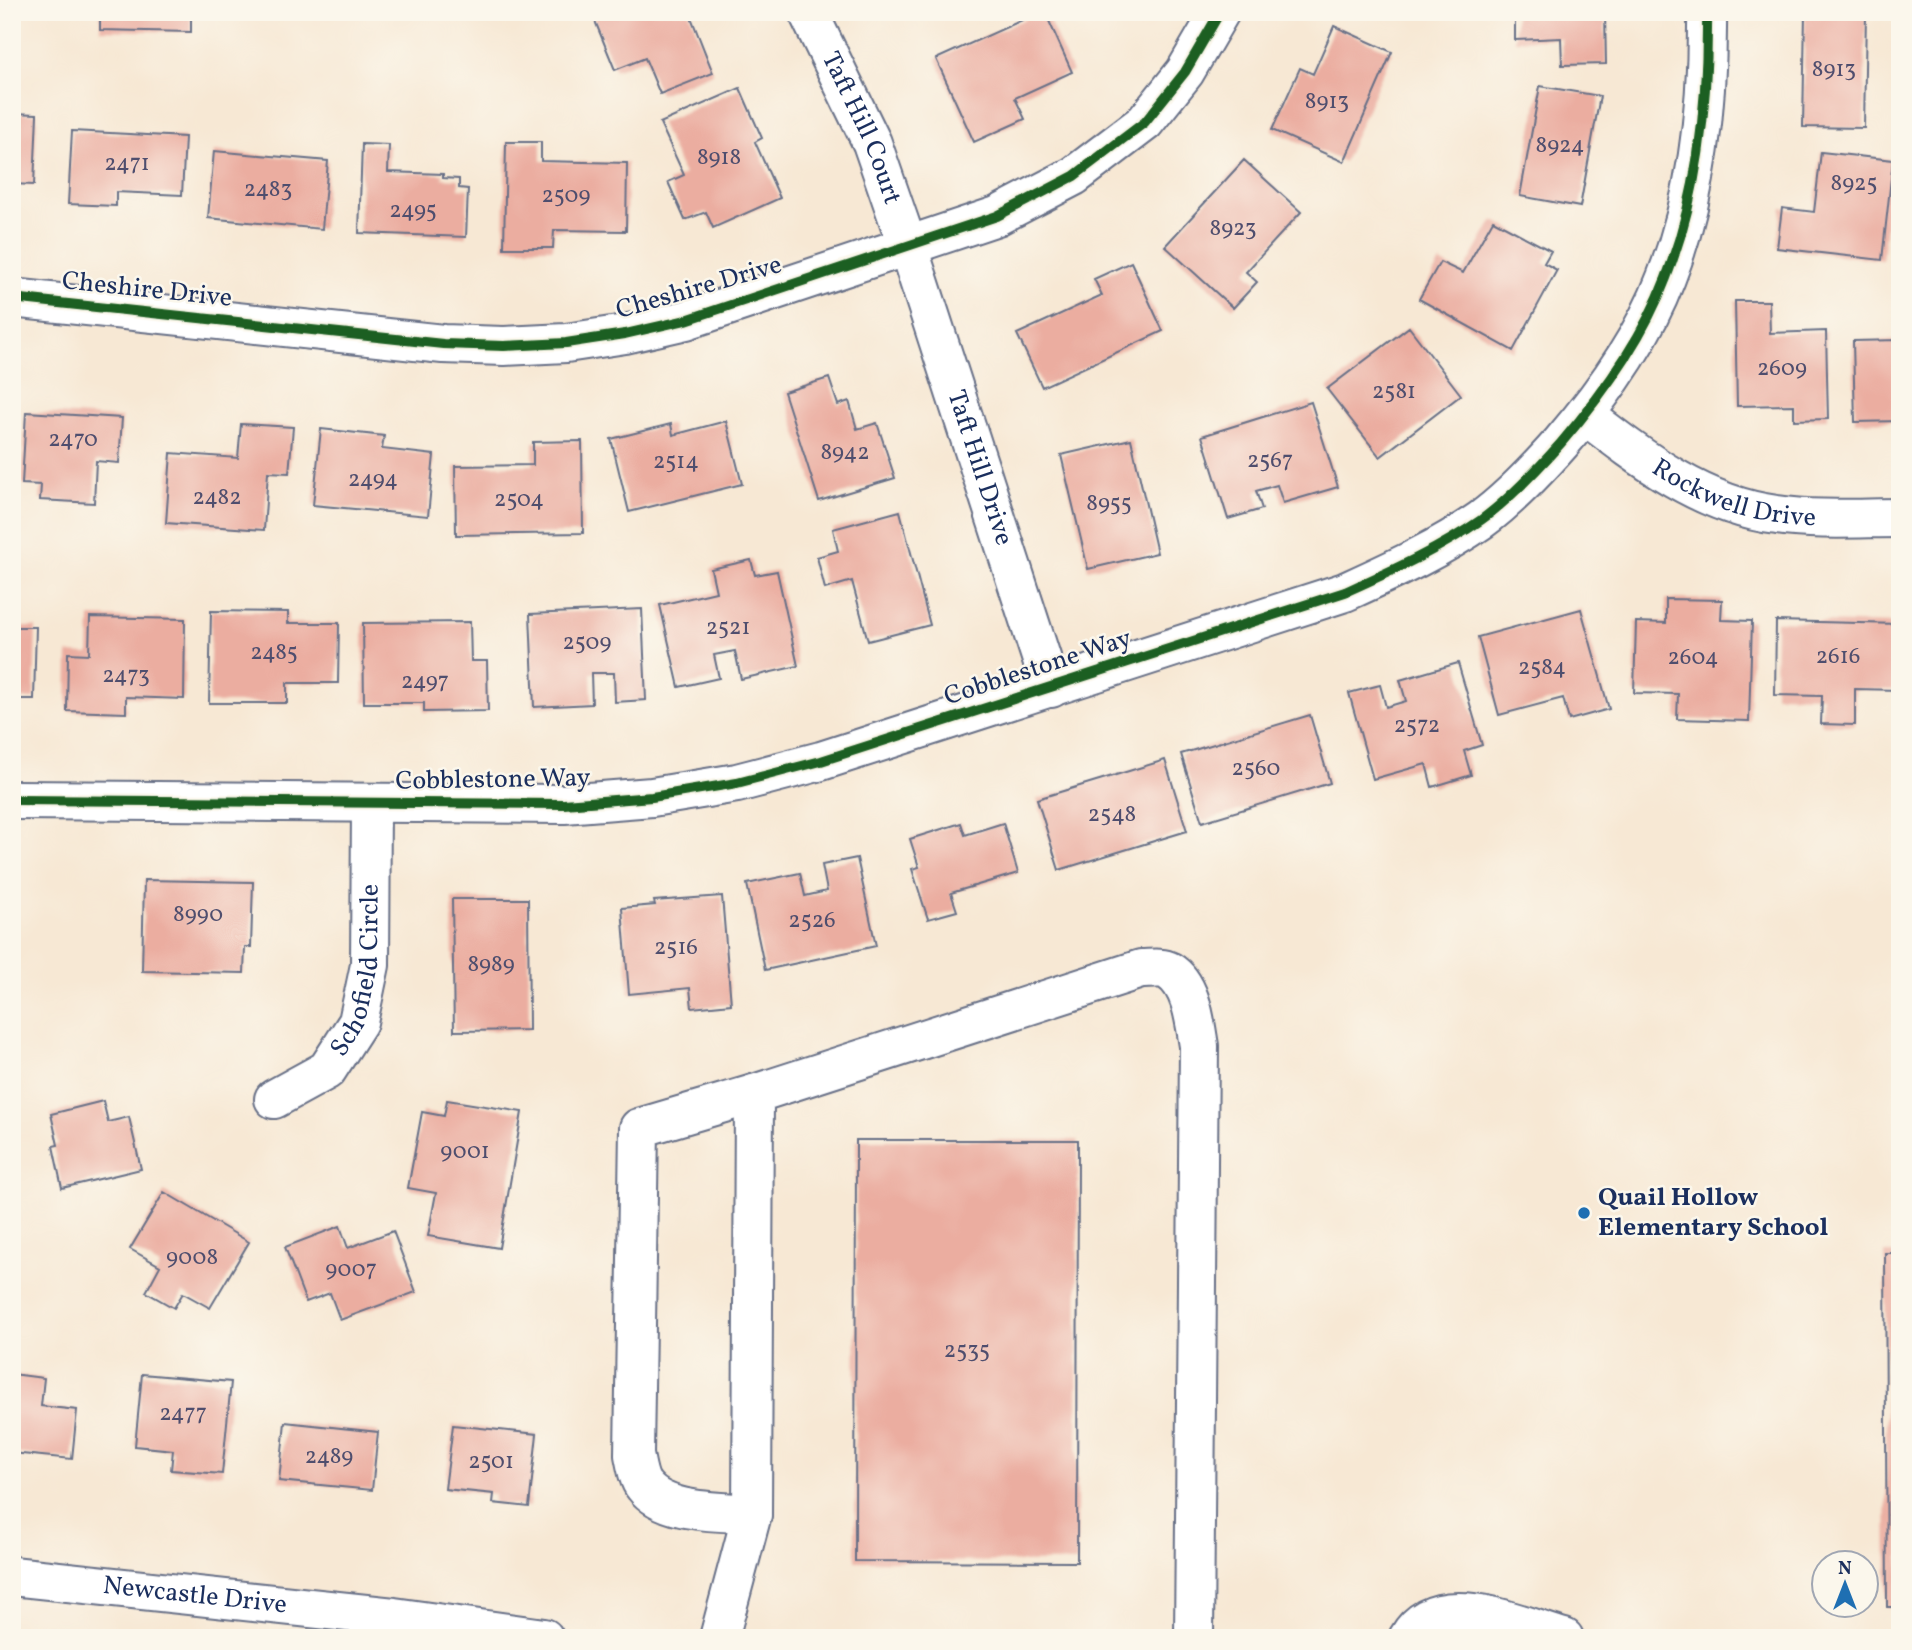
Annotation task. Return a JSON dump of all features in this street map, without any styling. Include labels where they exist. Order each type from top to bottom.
[{"type":"street","name":"Taft Hill Court","points":[[808,12],[872,143],[908,247]]},
{"type":"street","name":"Cheshire Drive","points":[[12,298],[443,344],[504,346],[566,344],[686,320],[997,216],[1074,176],[1145,122],[1185,72],[1220,12]]},
{"type":"street","name":"Cobblestone Way","points":[[12,800],[564,804],[652,797],[737,783],[821,761],[1345,592],[1416,559],[1482,519],[1536,471],[1586,415],[1643,327],[1666,279],[1695,172],[1704,112],[1707,12]]},
{"type":"street","name":"Taft Hill Drive","points":[[908,247],[1051,688]]},
{"type":"street","name":"Rockwell Drive","points":[[1586,415],[1645,459],[1693,489],[1736,506],[1775,515],[1900,518]]},
{"type":"street","name":"Schofield Circle","points":[[274,1099],[327,1070],[358,1022],[370,965],[371,804]]},
{"type":"street","points":[[752,1514],[693,1510],[659,1500],[642,1485],[634,1455],[639,1128],[754,1094],[1141,968],[1167,970],[1180,981],[1193,1010],[1199,1046],[1194,1638]]},
{"type":"street","points":[[719,1638],[752,1514],[754,1094]]},
{"type":"street","name":"Newcastle Drive","points":[[12,1576],[392,1627],[544,1638]]},
{"type":"street","points":[[1408,1638],[1415,1626],[1435,1616],[1458,1611],[1478,1613],[1564,1638]]},
{"type":"building","points":[[100,12],[191,12],[191,32],[100,30]]},
{"type":"building","points":[[604,12],[689,12],[713,73],[660,94],[645,58],[615,70],[593,16]]},
{"type":"building","points":[[1045,12],[1072,72],[1015,98],[1025,119],[974,142],[936,59]]},
{"type":"building","points":[[1515,12],[1605,12],[1606,64],[1562,65],[1561,38],[1515,40]]},
{"type":"building","points":[[1805,12],[1866,12],[1864,128],[1803,127]]},
{"type":"building","points":[[1334,26],[1392,52],[1344,162],[1272,130],[1300,68],[1313,74]]},
{"type":"building","points":[[1540,86],[1600,96],[1580,207],[1520,196]]},
{"type":"building","points":[[740,88],[762,138],[755,142],[780,198],[713,228],[706,212],[685,220],[668,182],[684,175],[660,123]]},
{"type":"building","points":[[12,113],[37,114],[34,185],[12,184]]},
{"type":"building","points":[[72,131],[185,137],[182,195],[116,192],[116,206],[68,204]]},
{"type":"building","points":[[506,142],[541,142],[541,161],[627,163],[626,231],[554,230],[553,248],[504,248]]},
{"type":"building","points":[[362,144],[389,145],[388,172],[443,174],[443,178],[459,179],[459,188],[468,189],[466,237],[359,233]]},
{"type":"building","points":[[214,151],[328,161],[322,229],[208,218]]},
{"type":"building","points":[[1821,152],[1893,160],[1882,260],[1777,248],[1782,208],[1814,212]]},
{"type":"building","points":[[1244,160],[1301,212],[1246,272],[1257,282],[1233,308],[1165,246]]},
{"type":"building","points":[[1493,220],[1551,251],[1544,263],[1557,270],[1513,351],[1419,299],[1440,262],[1463,273]]},
{"type":"building","points":[[1131,262],[1163,331],[1042,387],[1017,334],[1102,295],[1094,279]]},
{"type":"building","points":[[1735,301],[1769,301],[1770,333],[1826,331],[1828,419],[1794,420],[1794,405],[1737,406]]},
{"type":"building","points":[[1409,327],[1461,395],[1380,457],[1327,389]]},
{"type":"building","points":[[1900,340],[1900,421],[1855,422],[1853,341]]},
{"type":"building","points":[[829,378],[838,405],[849,401],[857,429],[877,423],[895,478],[819,501],[784,392]]},
{"type":"building","points":[[1311,402],[1338,487],[1283,503],[1277,485],[1256,491],[1262,509],[1228,519],[1202,436]]},
{"type":"building","points":[[26,412],[122,418],[119,463],[96,461],[94,503],[40,500],[41,485],[22,484]]},
{"type":"building","points":[[726,421],[742,484],[629,512],[611,439],[671,424],[673,435]]},
{"type":"building","points":[[241,424],[293,427],[289,473],[268,472],[264,530],[166,523],[171,453],[238,458]]},
{"type":"building","points":[[321,429],[384,436],[382,449],[434,455],[428,516],[313,505]]},
{"type":"building","points":[[1131,439],[1157,553],[1088,569],[1061,455]]},
{"type":"building","points":[[582,441],[583,533],[456,535],[455,466],[533,465],[533,442]]},
{"type":"building","points":[[900,511],[930,625],[868,641],[852,581],[825,589],[817,557],[838,551],[833,529]]},
{"type":"building","points":[[751,560],[755,575],[777,571],[798,666],[741,679],[735,651],[714,655],[719,678],[679,687],[660,605],[716,592],[711,569]]},
{"type":"building","points":[[1666,599],[1722,600],[1721,620],[1752,621],[1749,721],[1677,719],[1678,694],[1634,693],[1636,622],[1666,623]]},
{"type":"building","points":[[642,609],[646,700],[615,702],[614,673],[591,673],[592,704],[534,707],[530,614]]},
{"type":"building","points":[[1581,609],[1609,709],[1569,720],[1563,698],[1499,715],[1478,637]]},
{"type":"building","points":[[211,611],[288,612],[288,623],[339,623],[338,683],[287,683],[287,703],[209,703]]},
{"type":"building","points":[[90,617],[185,619],[184,699],[126,697],[126,713],[67,711],[68,653],[89,654]]},
{"type":"building","points":[[1776,621],[1900,624],[1900,690],[1855,689],[1855,725],[1821,724],[1822,696],[1775,695]]},
{"type":"building","points":[[470,622],[471,661],[487,661],[488,711],[424,712],[424,703],[364,703],[363,623]]},
{"type":"building","points":[[12,627],[36,627],[34,699],[12,699]]},
{"type":"building","points":[[1458,663],[1482,745],[1464,751],[1471,775],[1432,787],[1426,764],[1373,779],[1349,693],[1380,685],[1386,707],[1406,701],[1400,680]]},
{"type":"building","points":[[1310,715],[1330,783],[1202,822],[1181,754]]},
{"type":"building","points":[[1165,760],[1187,831],[1059,870],[1037,799]]},
{"type":"building","points":[[961,823],[965,835],[1003,823],[1018,873],[951,893],[957,911],[928,919],[912,869],[919,867],[910,839]]},
{"type":"building","points":[[857,858],[876,946],[765,970],[747,884],[800,873],[805,896],[827,891],[822,865]]},
{"type":"building","points":[[144,880],[253,882],[251,947],[245,947],[244,973],[142,971]]},
{"type":"building","points":[[722,896],[731,1004],[692,1008],[690,988],[629,994],[622,908],[655,905],[654,901]]},
{"type":"building","points":[[452,899],[528,899],[529,1030],[454,1031]]},
{"type":"building","points":[[447,1100],[522,1112],[499,1248],[428,1236],[436,1193],[408,1188],[422,1112],[444,1116]]},
{"type":"building","points":[[103,1101],[108,1122],[129,1117],[141,1169],[62,1188],[53,1146],[58,1145],[51,1114]]},
{"type":"building","points":[[856,1140],[1078,1140],[1077,1562],[855,1561]]},
{"type":"building","points":[[164,1192],[249,1242],[210,1308],[183,1293],[174,1308],[146,1292],[160,1266],[130,1249]]},
{"type":"building","points":[[340,1226],[348,1248],[393,1231],[416,1292],[340,1320],[330,1293],[306,1302],[285,1247]]},
{"type":"building","points":[[1885,1253],[1900,1253],[1900,1607],[1887,1607]]},
{"type":"building","points":[[12,1374],[44,1378],[41,1406],[77,1410],[72,1459],[12,1453]]},
{"type":"building","points":[[142,1374],[231,1382],[222,1474],[171,1470],[173,1450],[135,1446]]},
{"type":"building","points":[[285,1422],[378,1432],[372,1490],[279,1481]]},
{"type":"building","points":[[453,1425],[537,1434],[529,1507],[493,1503],[494,1494],[445,1489]]},
{"type":"cycle path","points":[[12,298],[443,344],[504,346],[566,343],[625,334],[686,320],[997,216],[1074,176],[1145,122],[1185,72],[1220,12]]},
{"type":"cycle path","points":[[12,800],[564,804],[652,797],[737,783],[821,761],[1345,592],[1380,576],[1465,531],[1513,494],[1577,424],[1634,344],[1666,278],[1694,181],[1706,80],[1707,12]]},
{"type":"place","name":"Quail Hollow Elementary School","points":[[1584,1213]]}]
